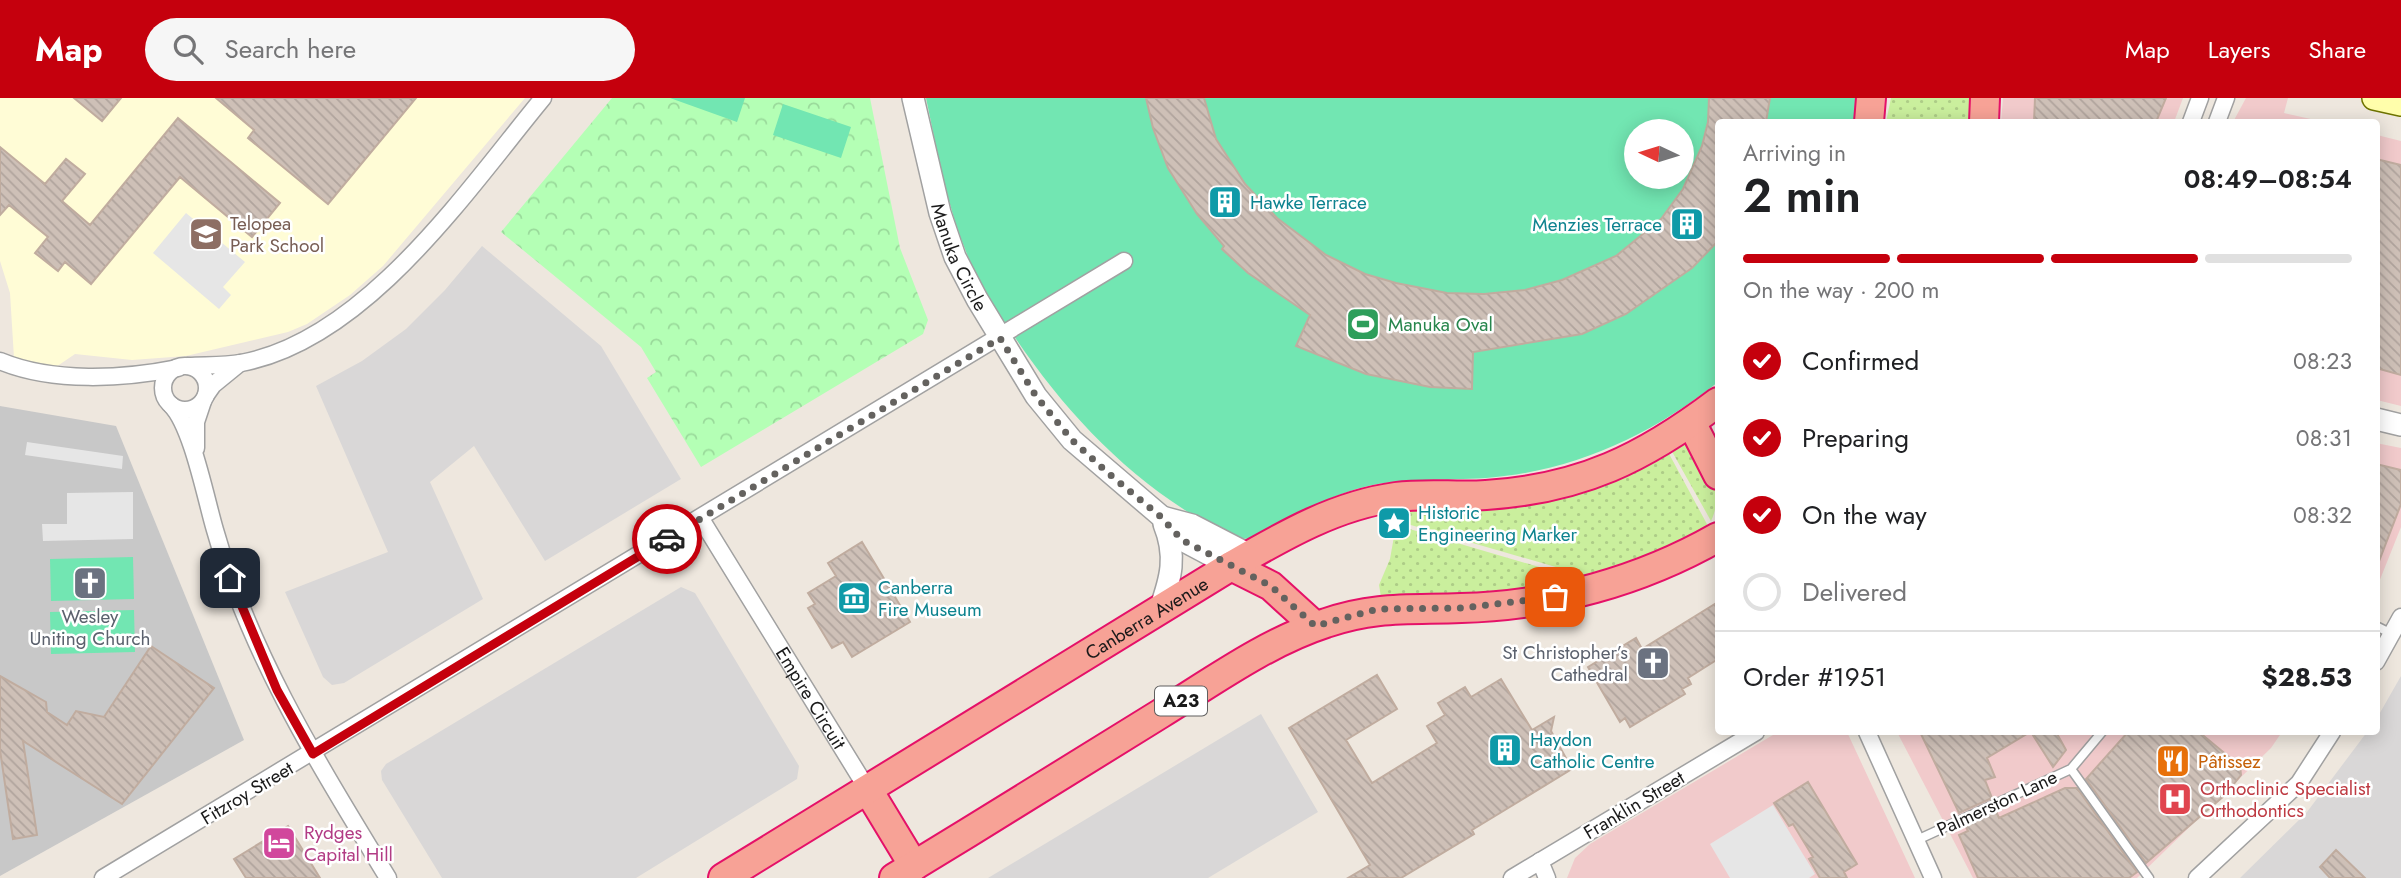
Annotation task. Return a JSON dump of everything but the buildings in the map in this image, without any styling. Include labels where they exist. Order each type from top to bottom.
[{"type":"highway","points":[[1869,119],[1871,98]]},
{"type":"highway","points":[[1984,119],[1985,98]]},
{"type":"highway","name":"Canberra Avenue","points":[[723,878],[1160,609],[1241,561],[1335,512],[1397,497],[1521,492],[1588,476],[1643,454],[1715,404]]},
{"type":"highway","points":[[1692,421],[1705,426],[1715,436]]},
{"type":"highway","points":[[1692,421],[1715,469]]},
{"type":"highway","name":"A23","points":[[909,874],[1234,669],[1315,626],[1378,609],[1462,608],[1520,603],[1575,593],[1626,579],[1711,545]]},
{"type":"highway","points":[[1241,561],[1298,588],[1315,626]]},
{"type":"highway","name":"Empire Circuit","points":[[868,790],[909,874]]},
{"type":"main road","points":[[2374,98],[2401,104]]},
{"type":"street","points":[[0,361],[50,375],[147,372],[240,363],[299,341],[384,284],[426,239],[543,98]]},
{"type":"street","name":"Manuka Circle","points":[[913,98],[940,213],[955,257],[1036,396],[1072,440],[1161,517],[1192,525],[1241,561]]},
{"type":"street","points":[[2192,119],[2200,98]]},
{"type":"street","points":[[2218,119],[2226,98]]},
{"type":"street","name":"Fitzroy Street","points":[[103,878],[313,754],[1124,261]]},
{"type":"street","points":[[197,468],[196,422],[205,398],[213,385],[240,363]]},
{"type":"street","points":[[183,367],[204,376],[205,398]]},
{"type":"street","points":[[183,367],[168,375],[164,394],[183,425],[226,566],[253,637],[277,690],[388,878]]},
{"type":"street","points":[[171,405],[187,410],[205,398]]},
{"type":"street","points":[[2380,420],[2401,425]]},
{"type":"street","points":[[1160,609],[1174,555],[1161,517]]},
{"type":"street","name":"Empire Circuit","points":[[701,519],[868,790]]},
{"type":"street","points":[[2380,656],[2401,617]]},
{"type":"street","name":"Franklin Street","points":[[1512,878],[1751,735]]},
{"type":"street","points":[[1868,735],[1933,878]]},
{"type":"street","points":[[2197,878],[2299,783],[2330,735]]},
{"type":"street","points":[[1540,861],[1547,878]]},
{"type":"lane","points":[[2380,628],[2393,635]]},
{"type":"lane","name":"Palmerston Lane","points":[[1917,840],[2071,769],[2099,735]]},
{"type":"lane","points":[[2071,769],[2149,878]]},
{"type":"shaded area","name":"Telopea Park School","points":[[0,98],[525,98],[383,266],[350,295],[307,324],[288,332],[186,356],[132,360],[75,354],[53,369],[14,358],[10,293],[0,261]]},
{"type":"shaded area","points":[[2003,98],[2183,98],[2175,119],[2001,119]]},
{"type":"shaded area","points":[[2246,98],[2288,98],[2284,113],[2311,119],[2235,119]]},
{"type":"shaded area","points":[[2380,136],[2401,141],[2401,406],[2380,401]]},
{"type":"shaded area","points":[[186,213],[245,262],[223,287],[231,295],[219,309],[153,253]]},
{"type":"shaded area","points":[[482,246],[601,346],[681,479],[545,561],[474,446],[430,482],[483,599],[344,683],[332,685],[323,677],[285,592],[388,552],[316,386],[362,361],[406,329],[445,290]]},
{"type":"shaded area","name":"Wesley Uniting Church","points":[[0,406],[116,426],[244,740],[0,876]]},
{"type":"shaded area","points":[[27,442],[123,456],[122,469],[25,455]]},
{"type":"shaded area","points":[[2380,444],[2401,448],[2401,527],[2380,580]]},
{"type":"shaded area","points":[[133,492],[133,539],[43,541],[42,524],[67,524],[67,493]]},
{"type":"shaded area","points":[[681,587],[695,593],[799,766],[797,779],[636,878],[442,878],[382,780],[381,771],[386,764]]},
{"type":"shaded area","points":[[2401,676],[2401,878],[2240,878],[2307,812],[2365,735],[2380,735],[2380,713]]},
{"type":"shaded area","points":[[1261,714],[1318,812],[1208,878],[988,878]]},
{"type":"shaded area","points":[[1773,735],[1848,735],[1915,878],[1567,878],[1575,858],[1590,844]]},
{"type":"shaded area","points":[[1899,735],[2280,735],[2271,748],[2137,878],[1973,878]]},
{"type":"shaded area","points":[[1773,805],[1815,874],[1809,878],[1730,878],[1710,844]]},
{"type":"green space","points":[[612,98],[870,98],[900,248],[928,320],[923,334],[701,467],[647,378],[656,372],[641,347],[501,232]]},
{"type":"green space","points":[[670,98],[745,98],[737,122]]},
{"type":"green space","name":"Manuka Oval","points":[[926,98],[1858,98],[1856,119],[1715,119],[1715,384],[1692,401],[1638,434],[1580,459],[1518,474],[1394,482],[1364,487],[1321,503],[1254,539],[1221,531],[1164,496],[1116,457],[1073,413],[1034,365],[982,285],[964,246],[950,205]]},
{"type":"green space","points":[[1891,98],[1974,98],[1973,119],[1887,119]]},
{"type":"green space","points":[[783,104],[851,127],[841,158],[773,135]]},
{"type":"green space","points":[[1689,436],[1707,467],[1715,487],[1715,509],[1711,521],[1670,448]]},
{"type":"green space","points":[[1667,450],[1708,526],[1695,537],[1663,554],[1576,582],[1572,573],[1566,570],[1397,521],[1400,508]]},
{"type":"green space","points":[[1396,525],[1563,574],[1570,583],[1496,594],[1381,597],[1379,585],[1390,559]]},
{"type":"green space","points":[[133,557],[134,599],[51,601],[50,559]]},
{"type":"green space","points":[[134,610],[135,652],[51,654],[50,612]]},
{"type":"way so far","points":[[667,539],[1000,338],[1036,396],[1072,440],[1161,517],[1173,533],[1203,552],[1271,586],[1315,626],[1378,609],[1462,608],[1555,597]]},
{"type":"place","name":"Hawke Terrace","points":[[1225,202]]},
{"type":"place","name":"Menzies Terrace","points":[[1687,224]]},
{"type":"place","name":"Telopea Park School","points":[[206,234]]},
{"type":"place","name":"Manuka Oval","points":[[1363,324]]},
{"type":"place","name":"Historic Engineering Marker","points":[[1394,523]]},
{"type":"place","name":"Wesley Uniting Church","points":[[90,583]]},
{"type":"place","name":"Canberra Fire Museum","points":[[854,598]]},
{"type":"place","name":"St Christopher’s Cathedral","points":[[1653,663]]},
{"type":"place","name":"Haydon Catholic Centre","points":[[1505,750]]},
{"type":"place","name":"Pâtissez","points":[[2173,761]]},
{"type":"place","name":"Orthoclinic Specialist Orthodontics","points":[[2175,799]]},
{"type":"place","name":"Rydges Capital Hill","points":[[279,843]]},
{"type":"route","points":[[230,578],[277,690],[313,754],[667,539]]}]
